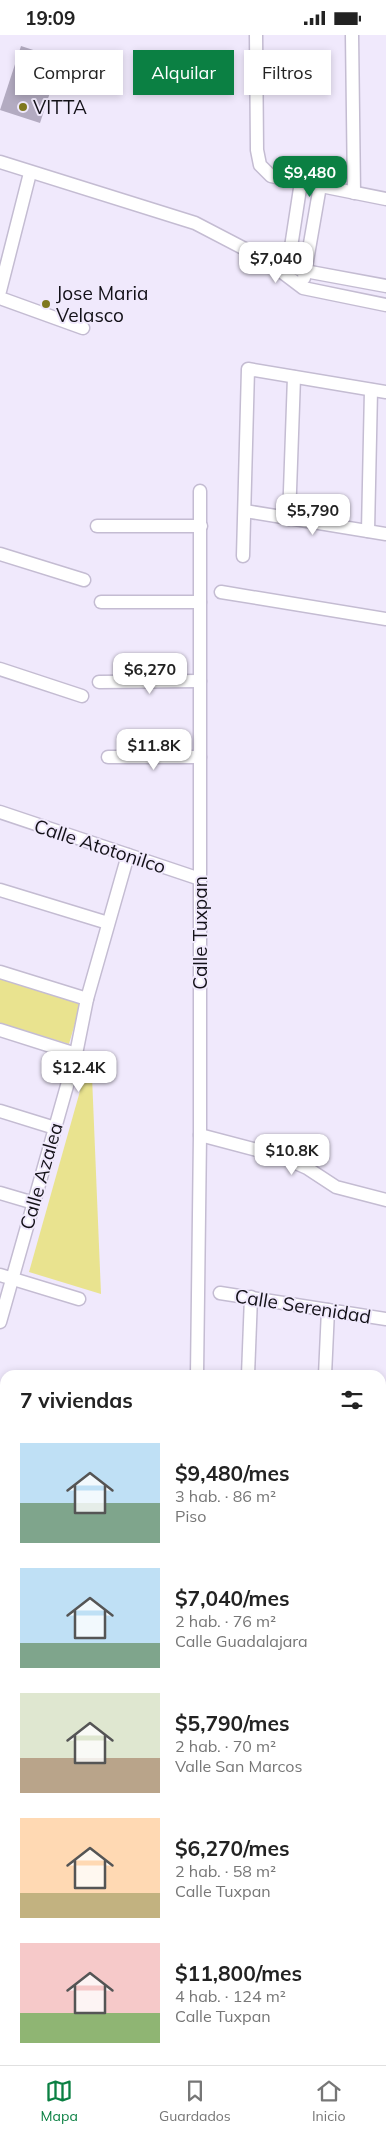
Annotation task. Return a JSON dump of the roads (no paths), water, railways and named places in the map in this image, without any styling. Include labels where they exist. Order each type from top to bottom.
[{"type":"street","points":[[256,35],[257,150],[260,165],[271,176],[386,199]]},
{"type":"street","points":[[352,35],[354,193]]},
{"type":"street","points":[[0,162],[30,173],[195,223],[288,270],[305,271],[386,287]]},
{"type":"street","points":[[0,291],[30,173]]},
{"type":"street","points":[[301,182],[288,270],[303,288],[386,305]]},
{"type":"street","points":[[303,288],[320,186]]},
{"type":"street","points":[[0,298],[82,328]]},
{"type":"street","points":[[243,556],[248,369],[386,392]]},
{"type":"street","points":[[289,519],[294,377]]},
{"type":"street","points":[[368,531],[371,390]]},
{"type":"street","name":"Calle Tuxpan","points":[[197,1370],[200,1135],[200,491]]},
{"type":"street","points":[[244,511],[386,534]]},
{"type":"street","points":[[97,526],[200,526]]},
{"type":"street","points":[[0,554],[84,580]]},
{"type":"street","points":[[221,592],[386,619]]},
{"type":"street","points":[[101,602],[200,602]]},
{"type":"street","points":[[0,669],[82,696]]},
{"type":"street","points":[[99,682],[200,681]]},
{"type":"street","points":[[108,757],[200,757]]},
{"type":"street","name":"Calle Atotonilco","points":[[0,812],[200,879]]},
{"type":"street","name":"Calle Azalea","points":[[0,1322],[6,1276],[34,1203],[76,1054],[87,999],[128,855]]},
{"type":"street","points":[[0,890],[108,923]]},
{"type":"street","points":[[0,972],[87,999]]},
{"type":"street","points":[[0,1030],[76,1054]]},
{"type":"street","points":[[0,1111],[55,1128]]},
{"type":"street","points":[[200,1135],[280,1156],[307,1168],[336,1187],[386,1200]]},
{"type":"street","points":[[0,1193],[34,1203]]},
{"type":"street","points":[[6,1276],[79,1299]]},
{"type":"street","name":"Calle Serenidad","points":[[220,1293],[386,1319]]},
{"type":"street","points":[[248,1370],[250,1297]]},
{"type":"street","points":[[325,1370],[328,1310]]},
{"type":"place","name":"VITTA","points":[[23,107]]},
{"type":"place","name":"Jose Maria Velasco","points":[[46,304]]}]
